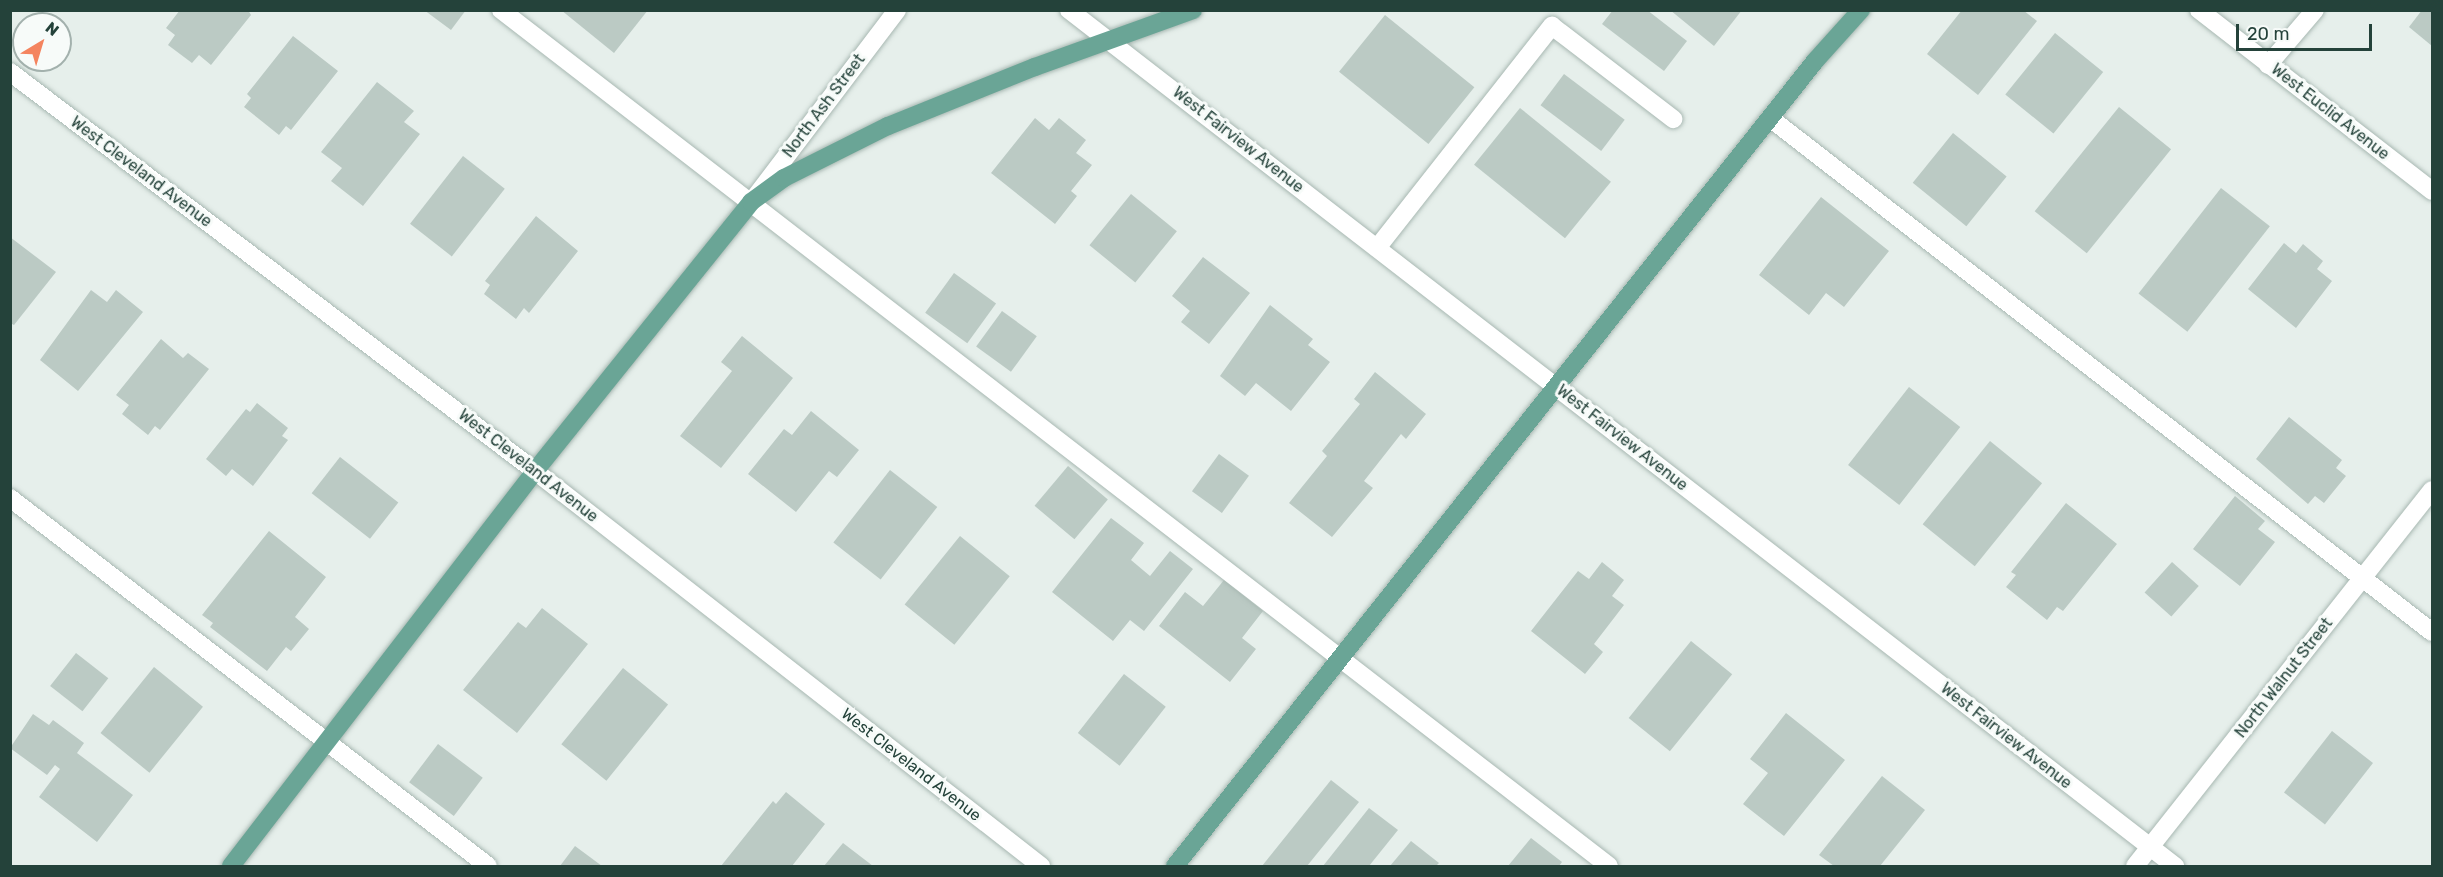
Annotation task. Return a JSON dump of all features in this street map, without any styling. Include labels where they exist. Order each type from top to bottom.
[{"type":"main road","points":[[231,867],[330,741],[535,471],[751,202],[784,178],[888,126],[1107,39],[1193,10]]},
{"type":"main road","points":[[1175,867],[1770,118],[1861,10]]},
{"type":"street","points":[[501,10],[1609,867]]},
{"type":"street","name":"North Ash Street","points":[[751,202],[897,10]]},
{"type":"street","name":"West Fairview Avenue","points":[[1069,10],[2175,867]]},
{"type":"street","name":"West Euclid Avenue","points":[[2199,10],[2433,191]]},
{"type":"street","points":[[2268,65],[2315,10]]},
{"type":"street","points":[[1377,248],[1552,26],[1673,119]]},
{"type":"street","name":"West Cleveland Avenue","points":[[10,72],[535,471],[1041,867]]},
{"type":"street","points":[[1770,118],[2433,632]]},
{"type":"street","name":"North Walnut Street","points":[[2135,867],[2433,490]]},
{"type":"street","points":[[10,498],[330,741],[488,867]]},
{"type":"building","points":[[180,10],[248,10],[251,15],[211,65],[199,55],[192,63],[168,45],[175,35],[166,28]]},
{"type":"building","points":[[424,10],[466,10],[451,30]]},
{"type":"building","points":[[561,10],[648,10],[614,53]]},
{"type":"building","points":[[1613,10],[1647,10],[1687,41],[1664,71],[1602,24]]},
{"type":"building","points":[[1670,10],[1742,10],[1714,46]]},
{"type":"building","points":[[1962,10],[2023,10],[2037,21],[1978,95],[1927,54]]},
{"type":"building","points":[[2422,10],[2432,10],[2432,46],[2409,27]]},
{"type":"building","points":[[1385,15],[1474,87],[1428,144],[1339,72]]},
{"type":"building","points":[[2055,33],[2103,72],[2053,133],[2005,94]]},
{"type":"building","points":[[293,36],[338,71],[291,130],[286,126],[279,135],[244,107],[251,98],[247,94]]},
{"type":"building","points":[[1564,74],[1625,120],[1601,151],[1541,105]]},
{"type":"building","points":[[377,82],[414,111],[404,122],[420,134],[363,206],[331,181],[342,168],[321,152]]},
{"type":"building","points":[[2119,107],[2171,149],[2087,253],[2035,211]]},
{"type":"building","points":[[1520,108],[1611,182],[1565,238],[1474,165]]},
{"type":"building","points":[[1035,118],[1049,130],[1059,118],[1086,140],[1076,153],[1092,165],[1071,191],[1077,196],[1055,224],[991,173]]},
{"type":"building","points":[[1953,133],[2007,176],[1966,226],[1913,183]]},
{"type":"building","points":[[463,156],[505,189],[452,256],[410,224]]},
{"type":"building","points":[[2221,188],[2270,226],[2187,332],[2139,294]]},
{"type":"building","points":[[1131,194],[1177,231],[1135,282],[1089,245]]},
{"type":"building","points":[[1821,197],[1889,251],[1844,307],[1826,293],[1809,315],[1759,275]]},
{"type":"building","points":[[536,216],[578,251],[529,313],[524,308],[516,319],[484,294],[490,285],[485,281]]},
{"type":"building","points":[[10,237],[56,272],[14,325],[10,323]]},
{"type":"building","points":[[2284,243],[2296,253],[2303,244],[2323,261],[2317,269],[2332,281],[2296,328],[2248,289]]},
{"type":"building","points":[[1203,257],[1250,293],[1209,344],[1181,322],[1190,311],[1172,296]]},
{"type":"building","points":[[954,273],[996,304],[967,343],[925,313]]},
{"type":"building","points":[[91,290],[107,302],[116,290],[143,312],[78,391],[40,360]]},
{"type":"building","points":[[1270,305],[1313,339],[1308,345],[1330,362],[1291,411],[1256,383],[1245,396],[1220,376]]},
{"type":"building","points":[[1002,311],[1037,336],[1011,372],[976,347]]},
{"type":"building","points":[[742,336],[793,378],[721,468],[680,436],[732,371],[721,362]]},
{"type":"building","points":[[161,339],[183,358],[188,353],[209,369],[160,430],[155,426],[148,435],[122,414],[129,405],[116,395]]},
{"type":"building","points":[[1375,372],[1426,414],[1406,439],[1401,434],[1364,481],[1373,488],[1332,537],[1289,503],[1327,456],[1322,451],[1360,404],[1354,399]]},
{"type":"building","points":[[1909,387],[1960,427],[1899,505],[1848,465]]},
{"type":"building","points":[[257,403],[288,428],[282,436],[288,440],[253,486],[232,469],[226,476],[206,459],[246,409],[250,412]]},
{"type":"building","points":[[811,411],[859,450],[837,477],[829,471],[796,512],[748,474],[784,429],[792,435]]},
{"type":"building","points":[[2289,417],[2342,460],[2336,468],[2346,476],[2324,503],[2315,496],[2308,504],[2256,459]]},
{"type":"building","points":[[1990,441],[2042,483],[1975,566],[1923,524]]},
{"type":"building","points":[[1219,454],[1249,476],[1222,513],[1192,491]]},
{"type":"building","points":[[340,457],[398,503],[370,539],[312,493]]},
{"type":"building","points":[[1068,466],[1108,499],[1074,539],[1035,506]]},
{"type":"building","points":[[890,470],[937,507],[881,579],[833,542]]},
{"type":"building","points":[[2235,496],[2265,521],[2258,529],[2275,542],[2240,586],[2193,549]]},
{"type":"building","points":[[2066,503],[2117,544],[2063,611],[2057,607],[2047,620],[2006,587],[2016,575],[2011,572]]},
{"type":"building","points":[[1111,518],[1144,543],[1131,560],[1150,576],[1170,551],[1193,569],[1144,631],[1130,620],[1113,641],[1052,592]]},
{"type":"building","points":[[269,531],[326,577],[295,617],[309,629],[291,651],[286,647],[267,671],[210,627],[213,623],[202,615]]},
{"type":"building","points":[[960,536],[1010,576],[954,645],[905,604]]},
{"type":"building","points":[[1602,562],[1624,580],[1612,596],[1624,605],[1594,644],[1603,652],[1585,674],[1531,631],[1578,571],[1589,579]]},
{"type":"building","points":[[2172,562],[2199,586],[2171,617],[2145,592]]},
{"type":"building","points":[[1224,580],[1263,611],[1242,638],[1256,649],[1230,682],[1159,626],[1185,592],[1203,606]]},
{"type":"building","points":[[542,608],[588,644],[517,733],[463,690],[518,622],[526,628]]},
{"type":"building","points":[[1691,641],[1732,674],[1670,751],[1629,718]]},
{"type":"building","points":[[76,653],[108,678],[82,711],[50,686]]},
{"type":"building","points":[[154,667],[203,707],[149,773],[101,733]]},
{"type":"building","points":[[623,668],[668,705],[606,781],[561,744]]},
{"type":"building","points":[[1124,674],[1166,707],[1120,766],[1078,733]]},
{"type":"building","points":[[1786,713],[1845,760],[1784,836],[1743,804],[1768,773],[1750,759]]},
{"type":"building","points":[[33,714],[49,725],[53,720],[84,743],[77,753],[133,795],[97,842],[39,797],[60,769],[55,765],[47,775],[10,748]]},
{"type":"building","points":[[2332,731],[2373,763],[2325,824],[2284,792]]},
{"type":"building","points":[[438,744],[483,778],[454,816],[409,782]]},
{"type":"building","points":[[1882,776],[1925,810],[1880,866],[1834,866],[1819,855]]},
{"type":"building","points":[[1331,780],[1359,802],[1307,866],[1262,866]]},
{"type":"building","points":[[786,792],[825,824],[792,866],[721,866],[773,801],[776,804]]},
{"type":"building","points":[[1369,808],[1398,830],[1369,866],[1323,866]]},
{"type":"building","points":[[1531,838],[1562,862],[1559,866],[1508,866]]},
{"type":"building","points":[[1411,841],[1439,863],[1436,866],[1390,866]]},
{"type":"building","points":[[843,843],[873,866],[824,866]]},
{"type":"building","points":[[575,846],[602,866],[560,866]]}]
